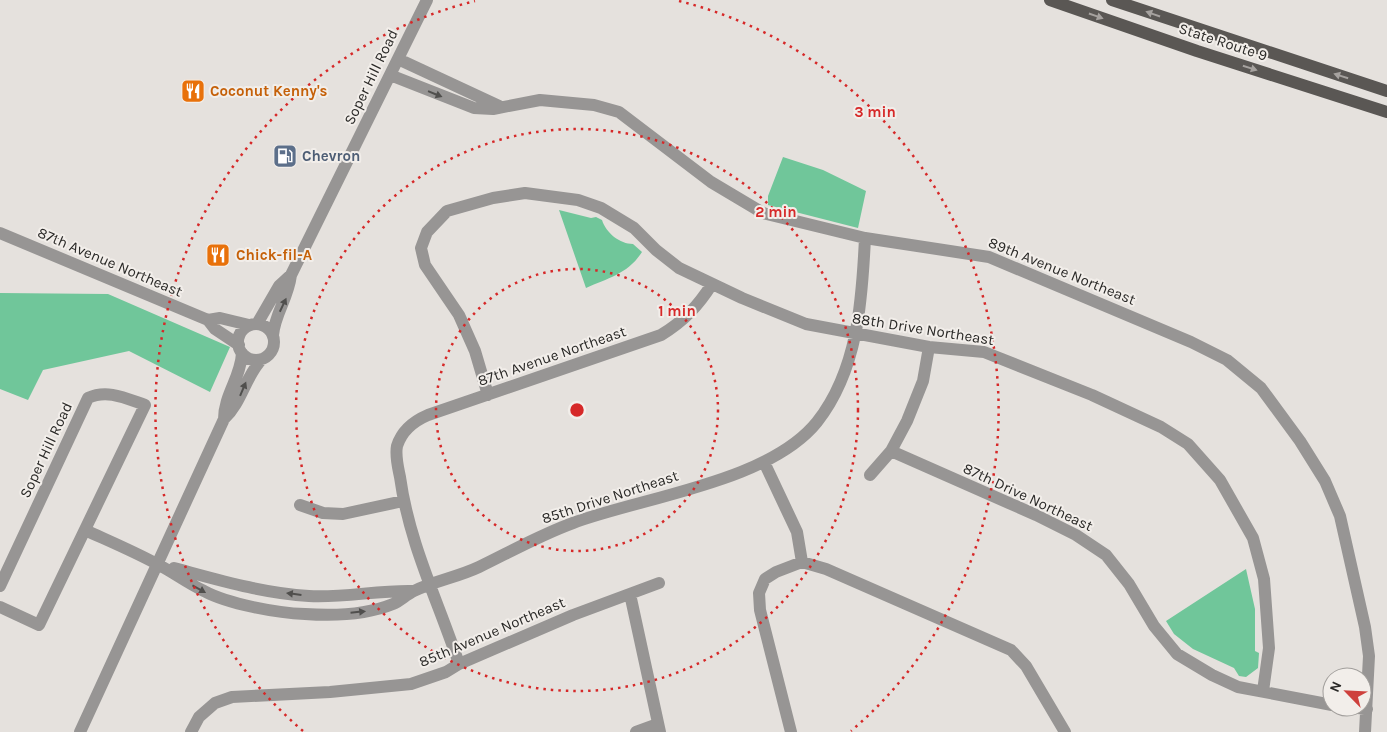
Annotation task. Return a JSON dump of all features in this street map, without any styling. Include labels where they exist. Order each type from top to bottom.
[{"type":"main road","name":"State Route 9","points":[[1050,0],[1197,51],[1387,112]]},
{"type":"main road","name":"State Route 9","points":[[1112,0],[1387,91]]},
{"type":"street","name":"Soper Hill Road","points":[[291,275],[427,0]]},
{"type":"street","points":[[398,59],[499,106]]},
{"type":"street","name":"89th Avenue Northeast","points":[[390,75],[474,108],[493,109],[499,106],[540,100],[570,101],[619,112],[638,124],[711,182],[763,213],[865,238],[989,257],[1191,342],[1227,360],[1261,388],[1300,441],[1325,481],[1340,516],[1365,627],[1369,667]]},
{"type":"street","name":"88th Drive Northeast","points":[[488,394],[475,351],[459,315],[425,265],[421,248],[427,232],[447,210],[493,198],[526,193],[578,200],[602,208],[626,223],[679,268],[806,324],[855,335],[886,338],[929,347],[984,352],[1048,376],[1161,427],[1188,444],[1205,461],[1236,504],[1253,538],[1264,579],[1269,648],[1262,691]]},
{"type":"street","name":"87th Avenue Northeast","points":[[0,233],[208,320]]},
{"type":"street","name":"85th Drive Northeast","points":[[157,564],[205,592],[269,610],[304,614],[366,611],[395,604],[413,591],[476,568],[536,538],[576,522],[683,491],[764,462],[791,447],[816,422],[836,393],[848,362],[855,335],[863,291],[865,238]]},
{"type":"street","points":[[224,419],[224,405],[242,363],[240,349],[241,333],[253,325],[279,286],[291,275]]},
{"type":"street","points":[[80,732],[224,419],[234,409],[249,376],[274,347],[275,322],[289,292],[291,275]]},
{"type":"street","name":"87th Avenue Northeast","points":[[403,501],[397,447],[404,431],[415,420],[661,335],[684,320],[700,303],[712,284]]},
{"type":"street","points":[[262,359],[250,359],[215,329],[208,320],[220,318],[240,325],[266,326],[273,335]]},
{"type":"street","points":[[870,475],[891,451],[919,394],[928,363],[929,347]]},
{"type":"street","name":"Soper Hill Road","points":[[0,586],[88,398],[98,393],[110,394],[144,404],[39,625],[0,607]]},
{"type":"street","name":"87th Drive Northeast","points":[[891,451],[1076,535],[1106,555],[1129,584],[1154,626],[1177,654],[1212,675],[1238,687],[1322,703]]},
{"type":"street","points":[[764,462],[797,532],[802,562]]},
{"type":"street","points":[[300,505],[323,513],[344,514],[403,501],[419,560],[430,585],[458,664]]},
{"type":"street","points":[[85,530],[157,564]]},
{"type":"street","points":[[791,732],[760,610],[759,593],[765,579],[802,562],[826,568],[1011,650],[1026,666],[1065,732]]},
{"type":"street","name":"85th Drive Northeast","points":[[157,564],[245,588],[310,596],[348,596],[392,590],[413,591]]},
{"type":"street","name":"85th Avenue Northeast","points":[[191,732],[199,717],[215,703],[232,697],[330,692],[411,684],[446,672],[458,664],[564,618],[659,583]]},
{"type":"street","points":[[630,594],[659,728],[636,732]]},
{"type":"street","name":"89th Avenue Northeast","points":[[1365,732],[1366,717]]},
{"type":"green space","points":[[783,157],[823,170],[866,191],[858,228],[768,205],[768,196]]},
{"type":"green space","points":[[559,210],[591,218],[596,217],[602,220],[614,237],[628,244],[633,244],[642,252],[624,270],[586,288]]},
{"type":"green space","points":[[0,293],[108,294],[230,347],[210,392],[129,351],[43,370],[28,400],[0,389]]},
{"type":"green space","points":[[1246,569],[1255,609],[1255,651],[1259,653],[1258,668],[1246,677],[1239,676],[1234,668],[1193,649],[1174,634],[1166,621]]},
{"type":"place","name":"Coconut Kenny's","points":[[193,91]]},
{"type":"place","name":"Chevron","points":[[285,156]]},
{"type":"place","name":"Chick-fil-A","points":[[218,255]]}]
